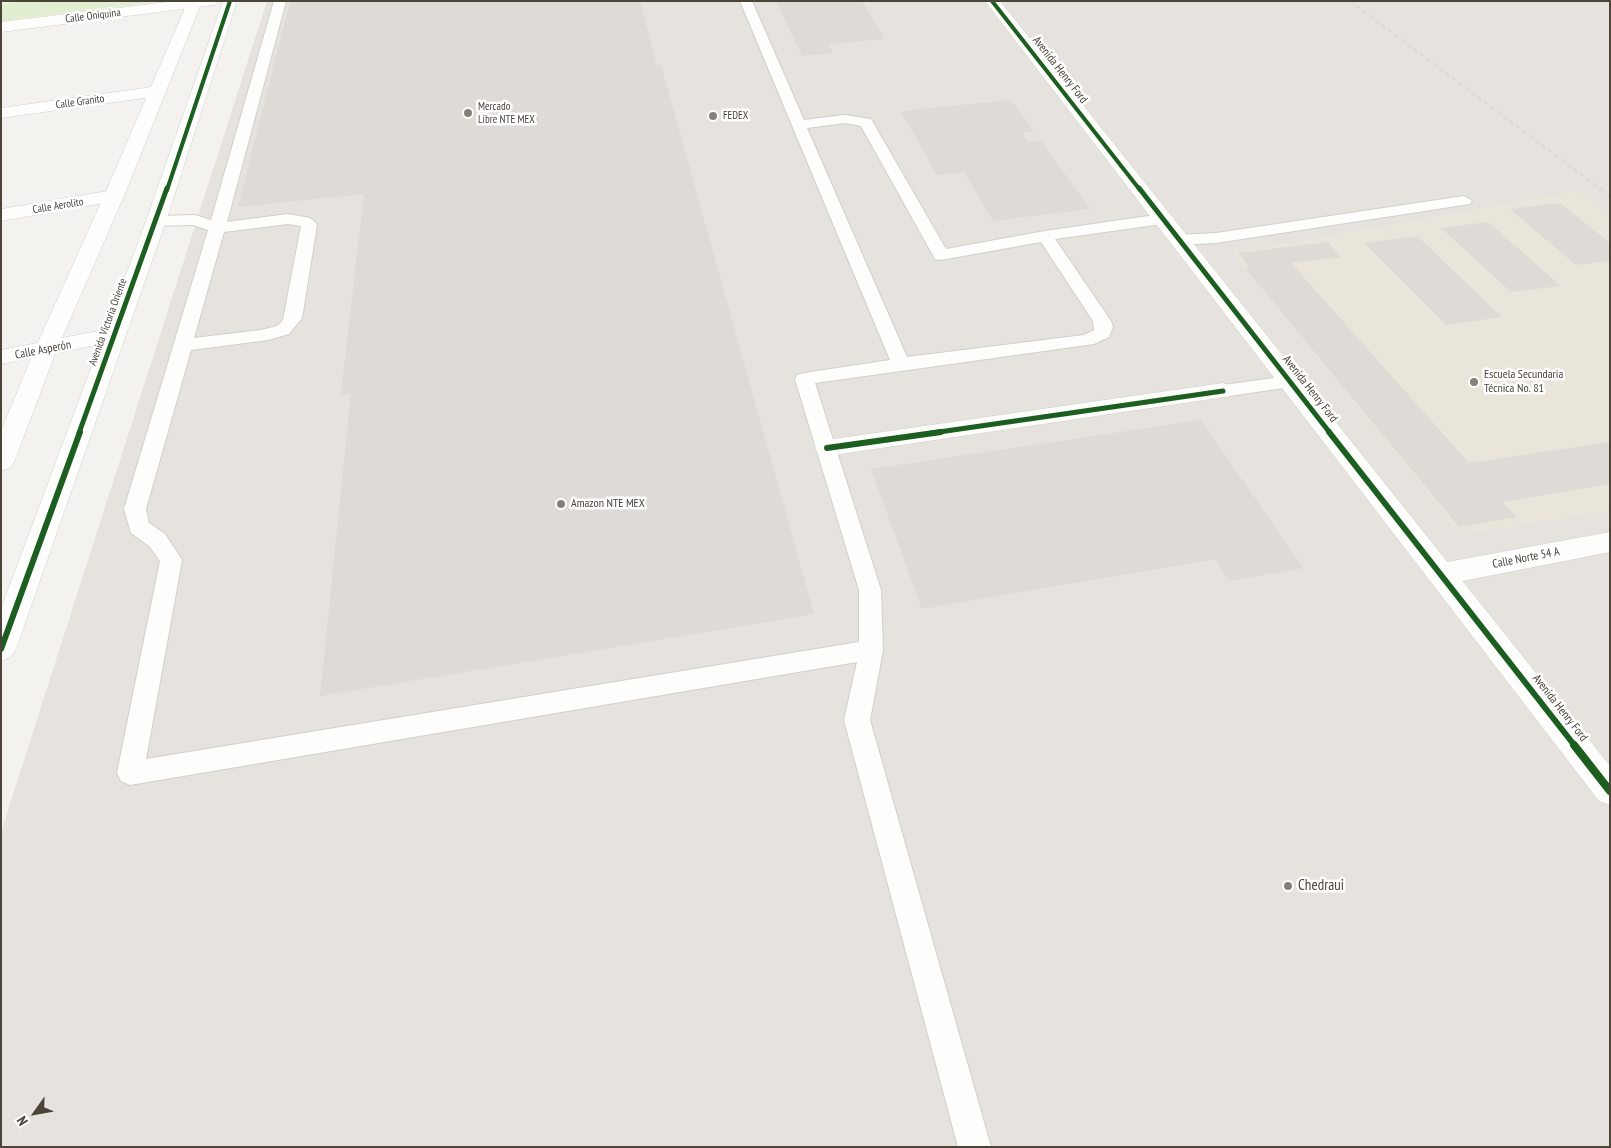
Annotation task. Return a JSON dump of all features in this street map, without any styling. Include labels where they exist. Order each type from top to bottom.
[{"type":"street","name":"Calle Oniquina","points":[[1,27],[214,1]]},
{"type":"street","name":"Avenida Victoria Oriente","points":[[1,649],[113,335],[156,221],[230,1]]},
{"type":"street","name":"Avenida Henry Ford","points":[[992,1],[1610,791]]},
{"type":"street","points":[[1,462],[46,350],[159,91],[195,2]]},
{"type":"street","name":"Calle Granito","points":[[1,113],[159,91]]},
{"type":"street","name":"Calle Aerolito","points":[[1,215],[114,196]]},
{"type":"street","name":"Calle Asperón","points":[[1,358],[113,335]]},
{"type":"street","points":[[827,448],[1223,391]]},
{"type":"street","name":"Calle Norte 54 A","points":[[1442,574],[1610,542]]},
{"type":"lane","points":[[280,1],[217,228],[135,509],[139,527],[157,540],[171,560],[130,773],[870,650]]},
{"type":"lane","points":[[746,1],[901,364]]},
{"type":"lane","points":[[798,125],[845,118],[866,122],[941,255],[1045,236],[1162,220]]},
{"type":"lane","points":[[1178,240],[1216,238],[1464,201]]},
{"type":"lane","points":[[156,221],[195,220],[217,228],[288,219],[304,221],[309,225],[293,318],[283,330],[273,334],[182,345]]},
{"type":"lane","points":[[974,1147],[857,720],[870,650],[870,590],[804,379],[901,364],[1088,340],[1102,333],[1104,327],[1102,321],[1045,236]]},
{"type":"lane","points":[[1223,391],[1289,382]]},
{"type":"shaded area","points":[[267,1],[1610,1],[1610,1147],[1,1147],[1,832]]},
{"type":"shaded area","name":"Escuela Secundaria Técnica No. 81","points":[[1579,191],[1610,215],[1610,511],[1462,535],[1232,253]]},
{"type":"green space","points":[[21,1],[163,1],[1,21],[1,4]]},
{"type":"building","name":"Amazon NTE MEX","points":[[290,1],[640,1],[657,66],[661,65],[814,614],[320,696],[351,393],[341,394],[364,194],[238,207]]},
{"type":"building","points":[[776,1],[862,1],[885,39],[828,44],[833,53],[802,56]]},
{"type":"building","points":[[1011,100],[1034,131],[1022,132],[1029,142],[1041,141],[1090,209],[993,221],[964,172],[937,175],[901,111]]},
{"type":"building","points":[[1560,203],[1610,243],[1610,261],[1576,265],[1510,209]]},
{"type":"building","points":[[1488,222],[1561,286],[1511,292],[1441,228]]},
{"type":"building","points":[[1417,236],[1502,317],[1446,325],[1364,243]]},
{"type":"building","points":[[1328,242],[1341,257],[1291,263],[1469,463],[1610,442],[1610,484],[1502,502],[1517,517],[1459,527],[1245,268],[1250,268],[1238,253]]},
{"type":"building","points":[[1201,420],[1303,568],[1229,581],[1216,559],[922,609],[871,469]]},
{"type":"railway","points":[[1350,1],[1602,190]]},
{"type":"railway","points":[[1600,188],[1610,196]]},
{"type":"cycle path","points":[[1,649],[156,221],[230,1]]},
{"type":"cycle path","points":[[992,1],[1610,791]]},
{"type":"cycle path","points":[[827,448],[1223,391]]},
{"type":"place","name":"Mercado Libre NTE MEX","points":[[468,113]]},
{"type":"place","name":"FEDEX","points":[[713,116]]},
{"type":"place","name":"Escuela Secundaria Técnica No. 81","points":[[1474,382]]},
{"type":"place","name":"Amazon NTE MEX","points":[[561,504]]},
{"type":"place","name":"Chedraui","points":[[1288,886]]}]
